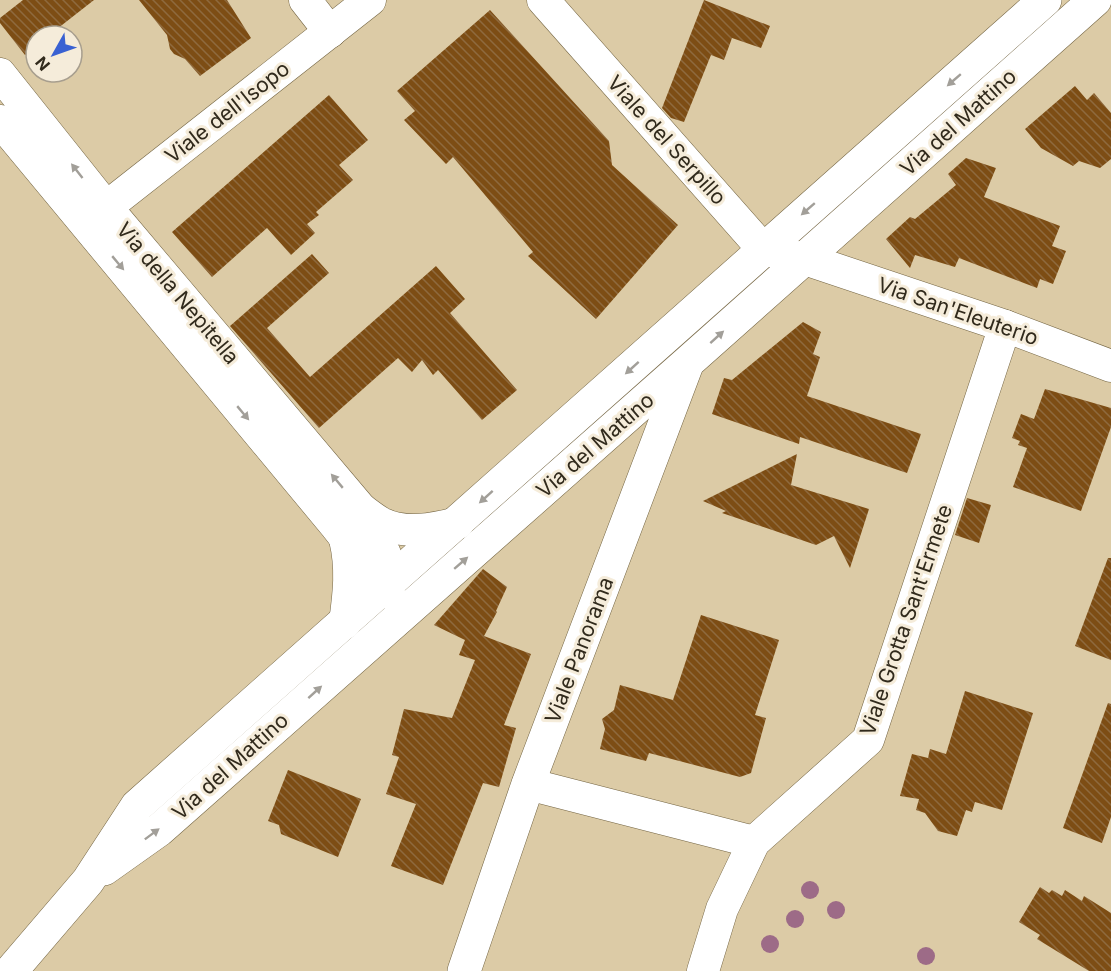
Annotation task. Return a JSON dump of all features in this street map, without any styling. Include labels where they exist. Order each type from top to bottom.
[{"type":"main road","name":"Via del Mattino","points":[[11,971],[88,881],[137,806],[345,623],[395,600],[458,523],[1045,0]]},
{"type":"main road","name":"Via del Mattino","points":[[88,881],[159,830],[395,600],[687,363],[1095,0]]},
{"type":"main road","points":[[665,338],[687,363]]},
{"type":"main road","name":"Viale Panorama","points":[[464,971],[528,784],[687,363]]},
{"type":"street","points":[[305,0],[330,32]]},
{"type":"street","name":"Viale dell'Isopo","points":[[95,215],[370,0]]},
{"type":"street","name":"Viale del Serpillo","points":[[543,0],[763,249]]},
{"type":"street","points":[[983,55],[1006,80]]},
{"type":"street","name":"Via della Nepitella","points":[[0,74],[95,215],[395,600]]},
{"type":"street","name":"Via della Nepitella","points":[[0,121],[95,215],[361,509],[383,524],[405,529],[429,530],[458,523]]},
{"type":"street","points":[[763,249],[805,258]]},
{"type":"street","name":"Via San'Eleuterio","points":[[805,258],[1005,326],[1111,366]]},
{"type":"street","name":"Viale Grotta Sant'Ermete","points":[[703,971],[722,909],[754,842],[868,740],[1005,326]]},
{"type":"street","name":"Via della Nepitella","points":[[361,509],[385,554],[395,600]]},
{"type":"street","name":"Via della Nepitella","points":[[344,535],[350,559],[345,623]]},
{"type":"street","points":[[528,784],[754,842]]},
{"type":"building","points":[[23,0],[94,0],[63,24],[24,24],[24,54],[0,23],[0,18]]},
{"type":"building","points":[[139,0],[227,0],[251,38],[200,76],[185,59],[174,54],[170,49],[167,35]]},
{"type":"building","points":[[704,0],[770,26],[761,48],[732,38],[724,60],[711,55],[684,122],[671,118],[662,108]]},
{"type":"building","points":[[490,10],[609,141],[612,165],[678,225],[596,319],[528,256],[533,252],[453,157],[446,164],[404,120],[415,111],[397,91]]},
{"type":"building","points":[[1075,86],[1087,100],[1094,93],[1111,113],[1111,159],[1100,168],[1079,161],[1073,166],[1041,148],[1025,129]]},
{"type":"building","points":[[329,95],[368,140],[339,165],[353,180],[316,212],[319,215],[307,224],[315,233],[291,255],[267,228],[212,277],[172,232]]},
{"type":"building","points":[[966,158],[996,168],[984,197],[1060,226],[1052,246],[1066,251],[1053,284],[1040,279],[1037,288],[959,258],[955,267],[915,255],[910,268],[886,239],[910,217],[915,219],[956,185],[948,174]]},
{"type":"building","points":[[312,254],[329,273],[267,328],[310,377],[436,266],[465,299],[450,313],[517,390],[482,420],[438,370],[433,375],[422,360],[412,372],[398,358],[319,428],[230,326]]},
{"type":"building","points":[[803,322],[821,332],[813,354],[820,357],[807,396],[921,434],[907,473],[800,437],[799,444],[712,414],[724,378],[732,380]]},
{"type":"building","points":[[1045,389],[1111,408],[1111,427],[1081,511],[1013,487],[1027,448],[1018,445],[1020,441],[1012,438],[1021,414],[1034,419]]},
{"type":"building","points":[[797,454],[791,485],[869,509],[850,568],[834,536],[816,545],[722,513],[726,511],[703,501]]},
{"type":"building","points":[[967,498],[991,505],[979,543],[955,535]]},
{"type":"building","points":[[1108,558],[1111,558],[1111,660],[1075,646]]},
{"type":"building","points":[[483,569],[507,587],[484,636],[531,654],[504,725],[516,728],[499,787],[483,783],[443,885],[391,866],[416,804],[386,794],[399,757],[392,755],[404,709],[452,718],[475,660],[459,655],[465,640],[434,625]]},
{"type":"building","points":[[701,615],[779,640],[755,715],[766,718],[751,773],[740,777],[649,753],[646,761],[600,749],[605,729],[602,719],[614,710],[620,685],[673,700]]},
{"type":"building","points":[[965,691],[1033,713],[1002,810],[975,802],[972,812],[966,810],[957,836],[938,831],[925,813],[916,810],[919,799],[900,796],[912,754],[928,758],[930,749],[946,754]]},
{"type":"building","points":[[1108,703],[1111,704],[1111,817],[1102,843],[1063,828]]},
{"type":"building","points":[[288,770],[361,799],[338,857],[281,834],[279,825],[268,821]]},
{"type":"building","points":[[1040,887],[1049,893],[1052,890],[1062,896],[1065,890],[1082,901],[1084,896],[1111,913],[1111,971],[1089,971],[1037,939],[1040,935],[1019,922]]}]
